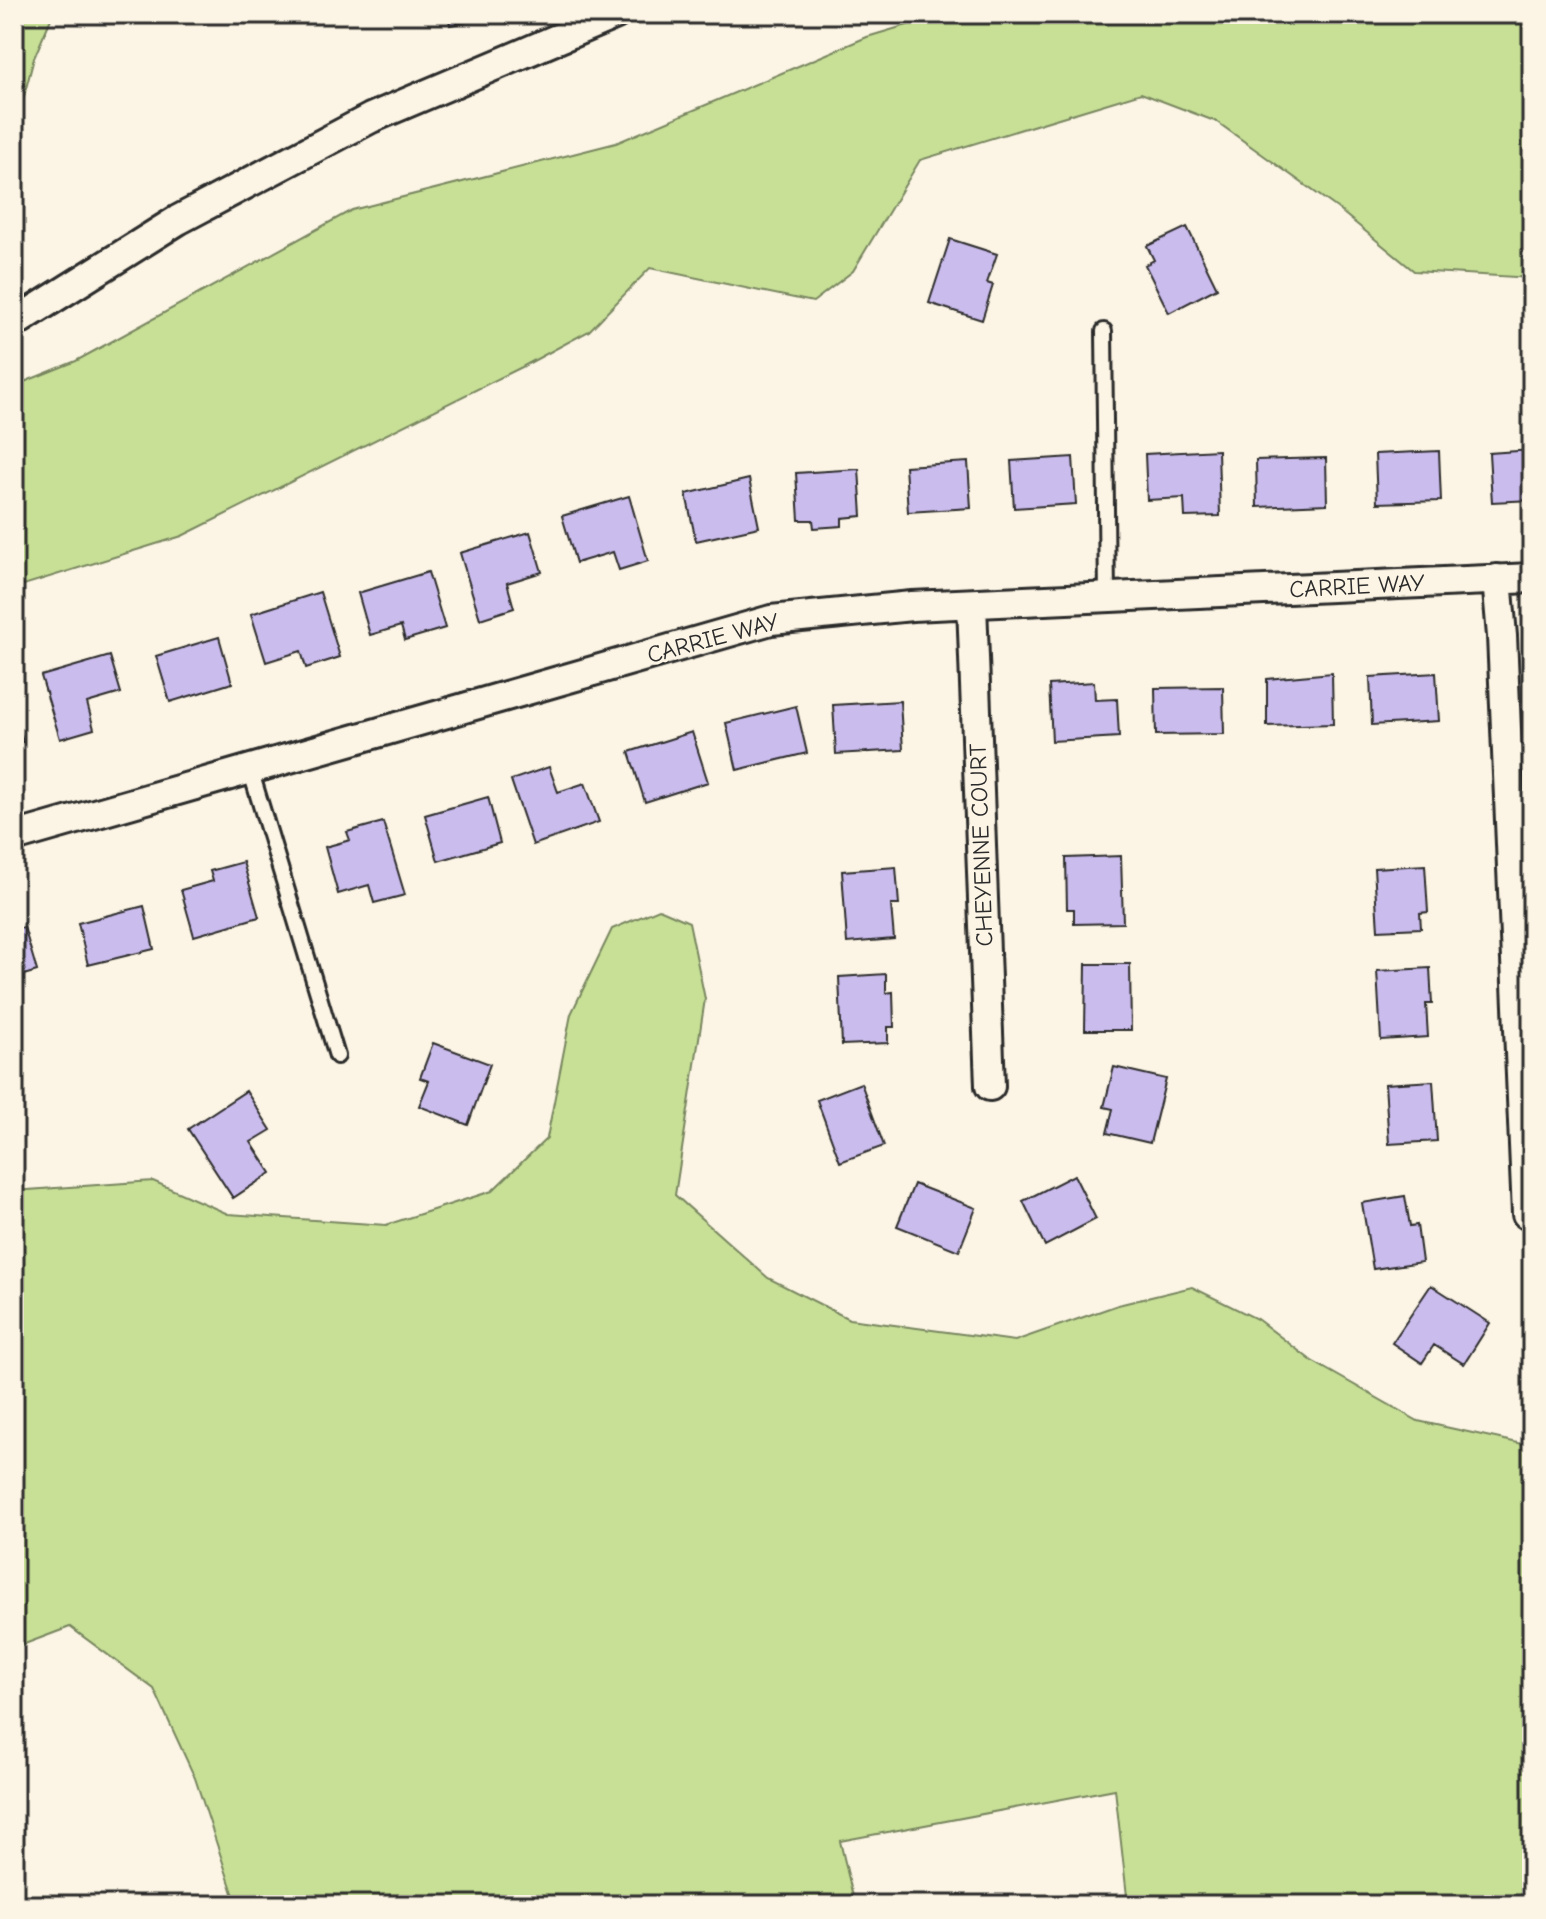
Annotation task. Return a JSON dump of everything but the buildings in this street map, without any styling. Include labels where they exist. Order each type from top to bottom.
[{"type":"street","points":[[14,323],[178,220],[371,118],[616,14]]},
{"type":"street","name":"CARRIE WAY","points":[[14,837],[771,620],[912,606],[1532,578]]},
{"type":"street","points":[[1497,579],[1527,1087],[1527,1214]]},
{"type":"street","name":"CHEYENNE COURT","points":[[972,604],[990,1086]]},
{"type":"lane","points":[[1104,331],[1107,597]]},
{"type":"lane","points":[[250,769],[337,1056]]},
{"type":"green space","points":[[14,14],[53,14],[34,58],[14,134]]},
{"type":"green space","points":[[944,14],[1532,14],[1532,278],[1414,271],[1337,208],[1217,122],[1141,93],[920,160],[853,271],[813,302],[650,268],[589,331],[522,367],[182,536],[14,588],[14,386],[76,361],[352,210],[616,143],[867,37]]},
{"type":"green space","points":[[659,909],[689,922],[705,999],[675,1195],[768,1278],[849,1319],[1015,1341],[1118,1305],[1192,1287],[1257,1319],[1312,1361],[1418,1421],[1532,1446],[1532,1905],[1128,1905],[1115,1789],[840,1841],[855,1905],[237,1905],[195,1778],[154,1689],[70,1627],[14,1648],[14,1191],[153,1181],[228,1214],[386,1225],[492,1191],[547,1138],[571,1014],[612,929]]}]
